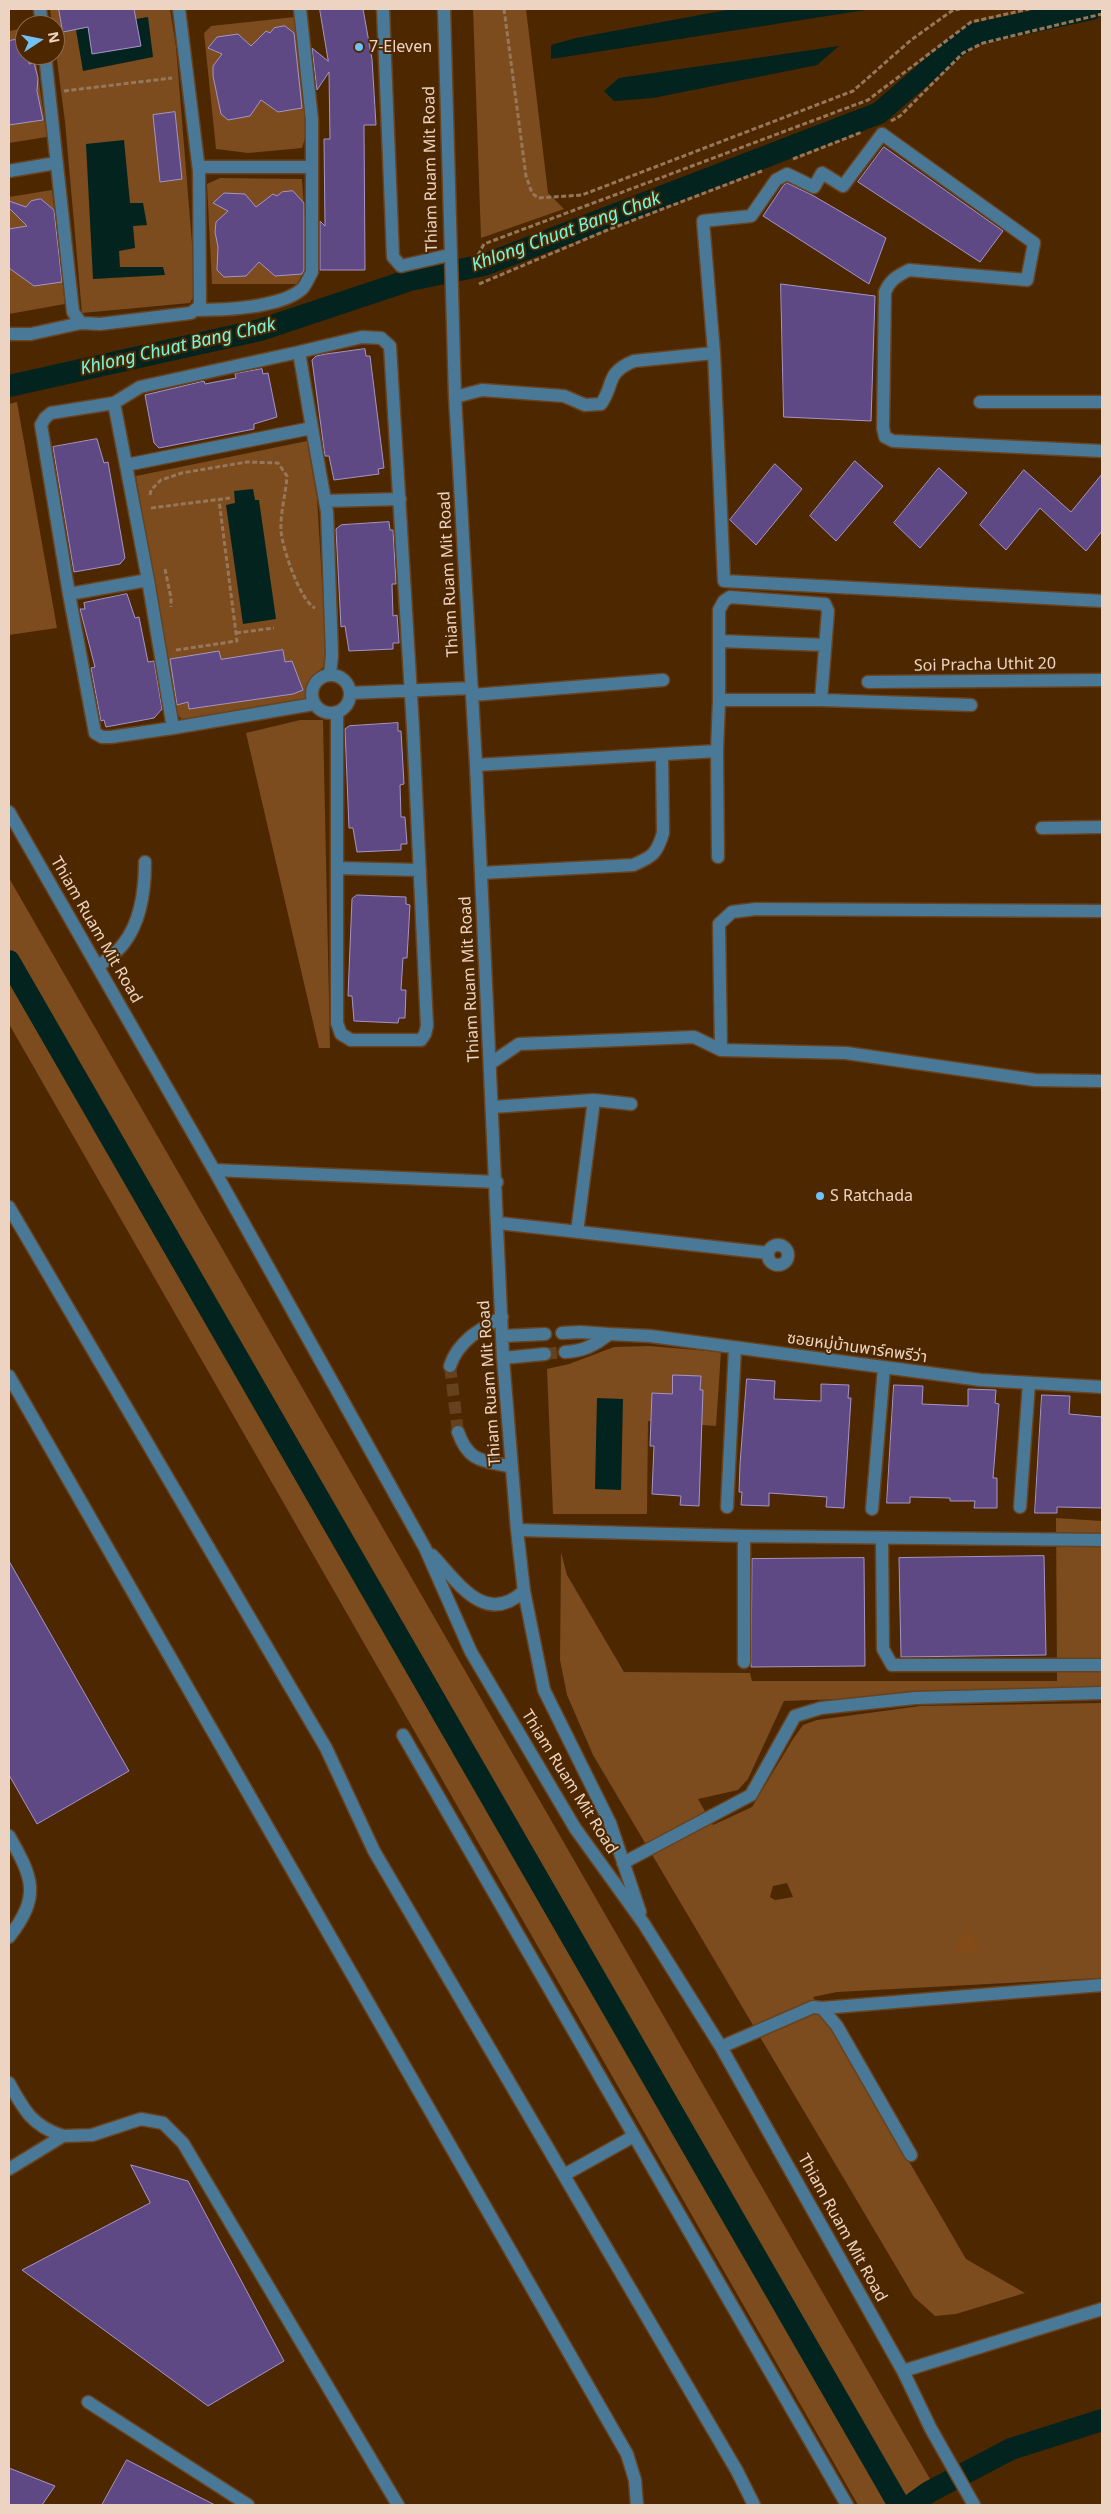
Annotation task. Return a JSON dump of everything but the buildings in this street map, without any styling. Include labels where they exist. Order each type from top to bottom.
[{"type":"street","points":[[9,334],[31,334],[81,322],[100,324],[190,313],[200,306],[199,167],[179,9]]},
{"type":"street","points":[[195,310],[231,310],[279,300],[302,289],[312,272],[312,120],[300,9]]},
{"type":"street","points":[[383,9],[393,257],[401,266],[449,258]]},
{"type":"street","name":"Thiam Ruam Mit Road","points":[[444,9],[449,258],[455,397],[497,1182],[503,1358],[517,1530],[524,1591],[544,1690],[610,1823],[644,1924]]},
{"type":"street","points":[[46,65],[73,312],[81,322]]},
{"type":"street","points":[[1102,450],[893,441],[885,437],[883,428],[885,292],[889,284],[895,277],[908,270],[1027,280],[1034,243],[882,134],[843,186],[822,173],[814,187],[787,174],[776,180],[751,216],[703,221],[714,353],[724,581],[1102,601]]},
{"type":"street","points":[[9,171],[56,163]]},
{"type":"street","points":[[199,167],[312,167]]},
{"type":"street","points":[[314,704],[111,737],[102,737],[95,733],[68,594],[41,425],[45,418],[51,413],[114,403],[140,388],[362,337],[381,338],[390,346],[411,691],[427,1026],[425,1034],[420,1040],[351,1040],[341,1034],[337,1023],[337,712]]},
{"type":"street","points":[[299,352],[325,501],[331,616],[330,674]]},
{"type":"street","points":[[455,397],[482,390],[564,396],[585,405],[594,406],[601,404],[606,397],[608,384],[622,366],[634,361],[714,353]]},
{"type":"street","points":[[980,402],[1102,402]]},
{"type":"street","points":[[114,403],[148,580],[173,728]]},
{"type":"street","points":[[126,466],[312,428]]},
{"type":"street","points":[[325,501],[400,499]]},
{"type":"street","points":[[68,594],[148,580]]},
{"type":"street","points":[[718,857],[719,610],[724,601],[730,597],[825,604],[828,611],[821,700]]},
{"type":"street","points":[[719,641],[825,645]]},
{"type":"street","points":[[330,674],[342,678],[349,687],[350,693],[347,705],[337,712],[324,712],[314,704],[312,690],[314,684],[324,675],[330,674]]},
{"type":"street","points":[[350,693],[472,691],[663,680]]},
{"type":"street","name":"Soi Pracha Uthit 20","points":[[868,682],[1102,680]]},
{"type":"street","points":[[719,700],[821,700],[971,705]]},
{"type":"street","points":[[476,765],[717,751]]},
{"type":"street","points":[[481,874],[633,865],[652,856],[660,846],[663,833],[662,754]]},
{"type":"street","name":"Thiam Ruam Mit Road","points":[[9,812],[214,1170],[425,1548],[471,1652],[575,1828],[644,1924],[721,2047],[903,2371],[931,2429],[971,2500]]},
{"type":"street","points":[[1042,828],[1102,827]]},
{"type":"street","points":[[98,966],[124,944],[136,924],[145,884],[145,862]]},
{"type":"street","points":[[337,868],[420,870]]},
{"type":"street","points":[[722,1050],[719,924],[732,912],[756,908],[1102,911]]},
{"type":"street","points":[[491,1063],[519,1044],[694,1037],[722,1050],[846,1054],[1035,1080],[1102,1081]]},
{"type":"street","points":[[577,1232],[594,1100]]},
{"type":"street","points":[[493,1108],[594,1100],[631,1104]]},
{"type":"street","points":[[214,1170],[497,1182]]},
{"type":"street","points":[[9,1207],[326,1748],[374,1851],[736,2471],[754,2505]]},
{"type":"street","points":[[498,1223],[768,1253]]},
{"type":"street","points":[[450,1366],[454,1354],[472,1334],[502,1316]]},
{"type":"street","name":"ซอยหมู่บ้านพาร์คพรีว่า","points":[[562,1333],[580,1332],[650,1336],[981,1380],[1102,1387]]},
{"type":"street","points":[[503,1336],[545,1334]]},
{"type":"street","points":[[565,1352],[581,1351],[596,1345],[609,1334]]},
{"type":"street","points":[[726,1507],[735,1348]]},
{"type":"street","points":[[503,1358],[545,1354]]},
{"type":"street","points":[[872,1509],[884,1368]]},
{"type":"street","points":[[9,1376],[627,2454],[635,2480],[637,2505]]},
{"type":"street","points":[[1020,1507],[1029,1383]]},
{"type":"street","points":[[458,1432],[463,1448],[472,1457],[512,1467]]},
{"type":"street","points":[[517,1530],[744,1536],[1102,1540]]},
{"type":"street","points":[[744,1536],[744,1662]]},
{"type":"street","points":[[882,1538],[883,1649],[892,1665],[1102,1665]]},
{"type":"street","points":[[425,1548],[476,1600],[500,1605],[507,1604],[524,1591]]},
{"type":"street","points":[[623,1863],[751,1795],[794,1716],[820,1708],[915,1698],[1102,1693]]},
{"type":"street","points":[[403,1735],[847,2505]]},
{"type":"street","points":[[9,1836],[27,1871],[30,1900],[26,1913],[9,1937]]},
{"type":"street","points":[[721,2047],[813,2008],[1102,1986]]},
{"type":"street","points":[[822,2008],[837,2026],[911,2155]]},
{"type":"street","points":[[9,2083],[23,2108],[34,2122],[47,2131],[63,2136],[92,2135],[141,2119],[163,2123],[183,2143],[398,2505]]},
{"type":"street","points":[[9,2169],[63,2136]]},
{"type":"street","points":[[564,2175],[634,2136]]},
{"type":"street","points":[[903,2371],[1102,2309]]},
{"type":"street","points":[[88,2402],[248,2505]]},
{"type":"path","points":[[504,9],[526,176],[532,193],[538,198],[582,195],[853,91],[911,40],[953,10],[960,9]]},
{"type":"path","points":[[478,255],[484,244],[868,100],[971,22],[1029,9]]},
{"type":"path","points":[[887,123],[900,116],[963,53],[983,43],[1102,14]]},
{"type":"path","points":[[49,93],[187,77]]},
{"type":"path","points":[[787,161],[869,130]]},
{"type":"path","points":[[479,284],[605,231],[769,168]]},
{"type":"path","points":[[149,516],[147,509],[151,490],[161,480],[215,466],[247,462],[278,464],[287,476],[281,531],[298,588],[309,606],[331,616]]},
{"type":"path","points":[[147,509],[230,498]]},
{"type":"path","points":[[161,652],[237,641],[219,500]]},
{"type":"path","points":[[163,563],[172,598],[170,617]]},
{"type":"path","points":[[236,633],[274,628]]},
{"type":"shaded area","points":[[50,9],[170,9],[176,47],[196,292],[190,303],[82,313],[65,122],[58,65],[65,65],[65,15],[51,15]]},
{"type":"shaded area","points":[[473,9],[526,9],[548,193],[564,209],[481,238]]},
{"type":"shaded area","points":[[295,17],[308,129],[302,148],[248,153],[216,149],[204,33],[211,26]]},
{"type":"shaded area","points":[[15,30],[15,65],[36,65],[47,137],[9,143],[9,31]]},
{"type":"shaded area","points":[[220,178],[302,179],[308,263],[297,284],[212,284],[207,184]]},
{"type":"shaded area","points":[[52,190],[65,304],[9,314],[9,197]]},
{"type":"shaded area","points":[[17,402],[57,628],[9,635],[9,404]]},
{"type":"shaded area","points":[[307,441],[317,498],[327,664],[311,678],[305,699],[183,720],[176,714],[136,476]]},
{"type":"shaded area","points":[[300,720],[323,720],[330,1048],[319,1048],[246,733]]},
{"type":"shaded area","points":[[9,878],[930,2479],[893,2505],[858,2505],[9,1024]]},
{"type":"shaded area","points":[[649,1346],[721,1352],[716,1426],[648,1421],[647,1514],[553,1514],[547,1369],[569,1364],[614,1347]]},
{"type":"shaded area","points":[[1056,1518],[1102,1521],[1102,1690],[784,1701],[748,1779],[738,1790],[698,1799],[713,1825],[752,1807],[803,1725],[817,1720],[920,1706],[1102,1703],[1102,1978],[837,1992],[813,1997],[966,2259],[1025,2293],[956,2314],[935,2316],[914,2297],[593,1755],[567,1695],[560,1660],[561,1552],[567,1575],[624,1672],[750,1673],[752,1681],[1057,1681]],"holes":[[[787,1883],[793,1897],[775,1900],[770,1897],[773,1886]]]},
{"type":"shaded area","points":[[971,1932],[979,1949],[972,1954],[954,1950],[962,1934]]},
{"type":"water","points":[[732,9],[872,9],[551,59],[551,45],[576,38]]},
{"type":"water","points":[[148,17],[153,57],[83,71],[76,30],[88,27],[92,54],[140,46],[136,19]]},
{"type":"water","points":[[839,46],[817,65],[653,98],[614,101],[604,91],[619,78]]},
{"type":"water","points":[[124,140],[130,203],[143,203],[147,225],[133,226],[135,248],[119,251],[120,267],[163,267],[165,275],[93,279],[86,144]]},
{"type":"water","points":[[253,489],[255,500],[259,500],[276,619],[243,624],[226,505],[235,503],[234,491]]},
{"type":"water","points":[[597,1398],[623,1399],[621,1490],[595,1489]]},
{"type":"waterway","name":"Khlong Chuat Bang Chak","points":[[9,386],[260,330],[410,280],[484,265],[879,113],[952,50],[974,34],[1092,9]]},
{"type":"waterway","points":[[9,961],[899,2505]]},
{"type":"waterway","points":[[911,2505],[929,2492],[1011,2449],[1102,2420]]},
{"type":"tunnel","points":[[545,1354],[565,1352]]},
{"type":"tunnel","points":[[450,1366],[458,1432]]},
{"type":"place","name":"7-Eleven","points":[[359,47]]},
{"type":"place","name":"S Ratchada","points":[[820,1196]]}]
